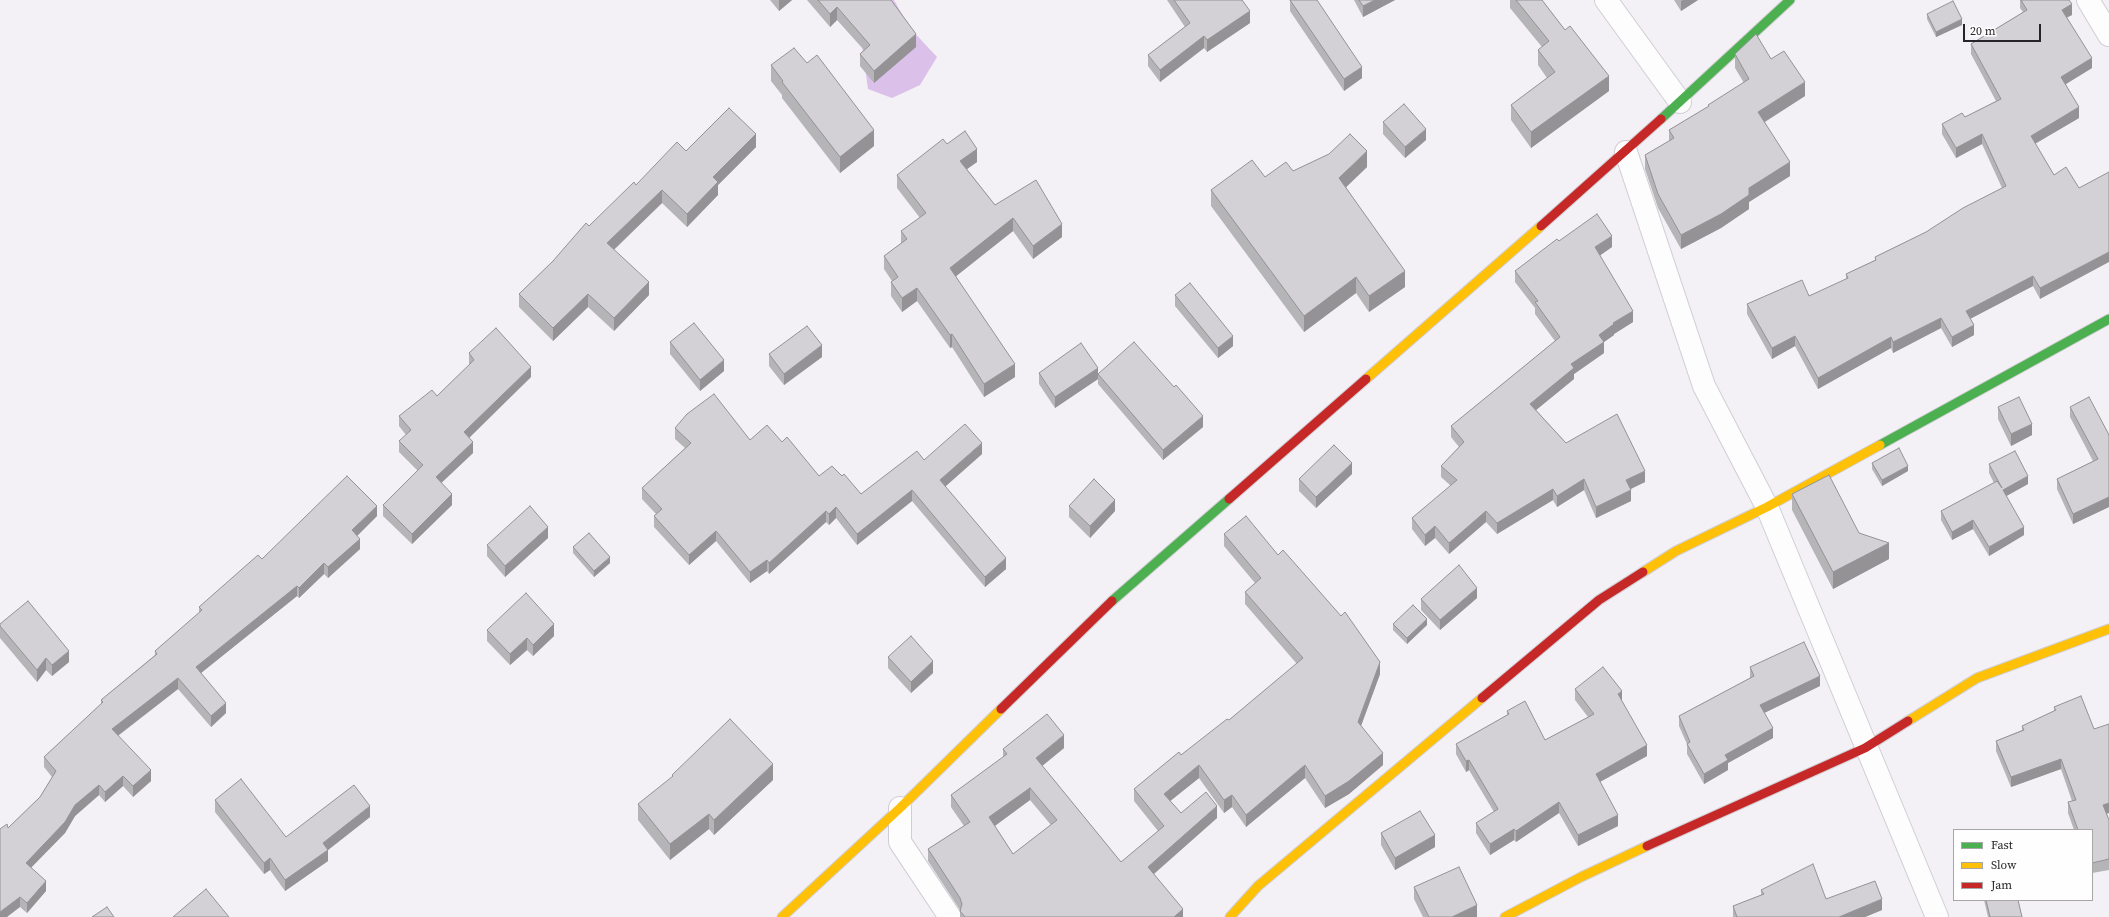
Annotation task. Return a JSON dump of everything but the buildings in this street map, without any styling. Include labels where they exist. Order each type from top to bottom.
[{"type":"street","points":[[1606,0],[1680,102]]},
{"type":"street","points":[[782,917],[900,808],[1104,608],[1626,152],[1790,0]]},
{"type":"street","points":[[2088,0],[2109,35]]},
{"type":"street","points":[[1626,152],[1704,386],[1767,507],[1865,748],[1937,917]]},
{"type":"street","points":[[1230,917],[1258,886],[1599,600],[1676,550],[1767,507],[2109,319]]},
{"type":"street","points":[[1505,917],[1581,877],[1612,864],[1661,839],[1865,748],[1978,678],[2078,642],[2109,629]]},
{"type":"street","points":[[900,808],[900,842],[950,917]]},
{"type":"shaded area","points":[[825,0],[894,0],[910,28],[937,57],[920,85],[892,98],[868,89],[862,46]]},
{"type":"traffic: fast","points":[[1661,119],[1790,0]]},
{"type":"traffic: fast","points":[[1880,445],[2109,319]]},
{"type":"traffic: fast","points":[[1112,601],[1229,499]]},
{"type":"traffic: slow","points":[[1366,379],[1541,226]]},
{"type":"traffic: slow","points":[[1643,572],[1676,551],[1767,507],[1880,445]]},
{"type":"traffic: slow","points":[[1908,721],[1977,678],[2109,629]]},
{"type":"traffic: slow","points":[[1230,917],[1258,886],[1482,698]]},
{"type":"traffic: slow","points":[[782,917],[900,808],[1001,709]]},
{"type":"traffic: slow","points":[[1505,917],[1581,877],[1647,846]]},
{"type":"traffic: jam","points":[[1541,226],[1661,119]]},
{"type":"traffic: jam","points":[[1229,499],[1366,379]]},
{"type":"traffic: jam","points":[[1482,698],[1599,600],[1643,572]]},
{"type":"traffic: jam","points":[[1001,709],[1112,601]]},
{"type":"traffic: jam","points":[[1647,846],[1865,748],[1908,721]]}]
